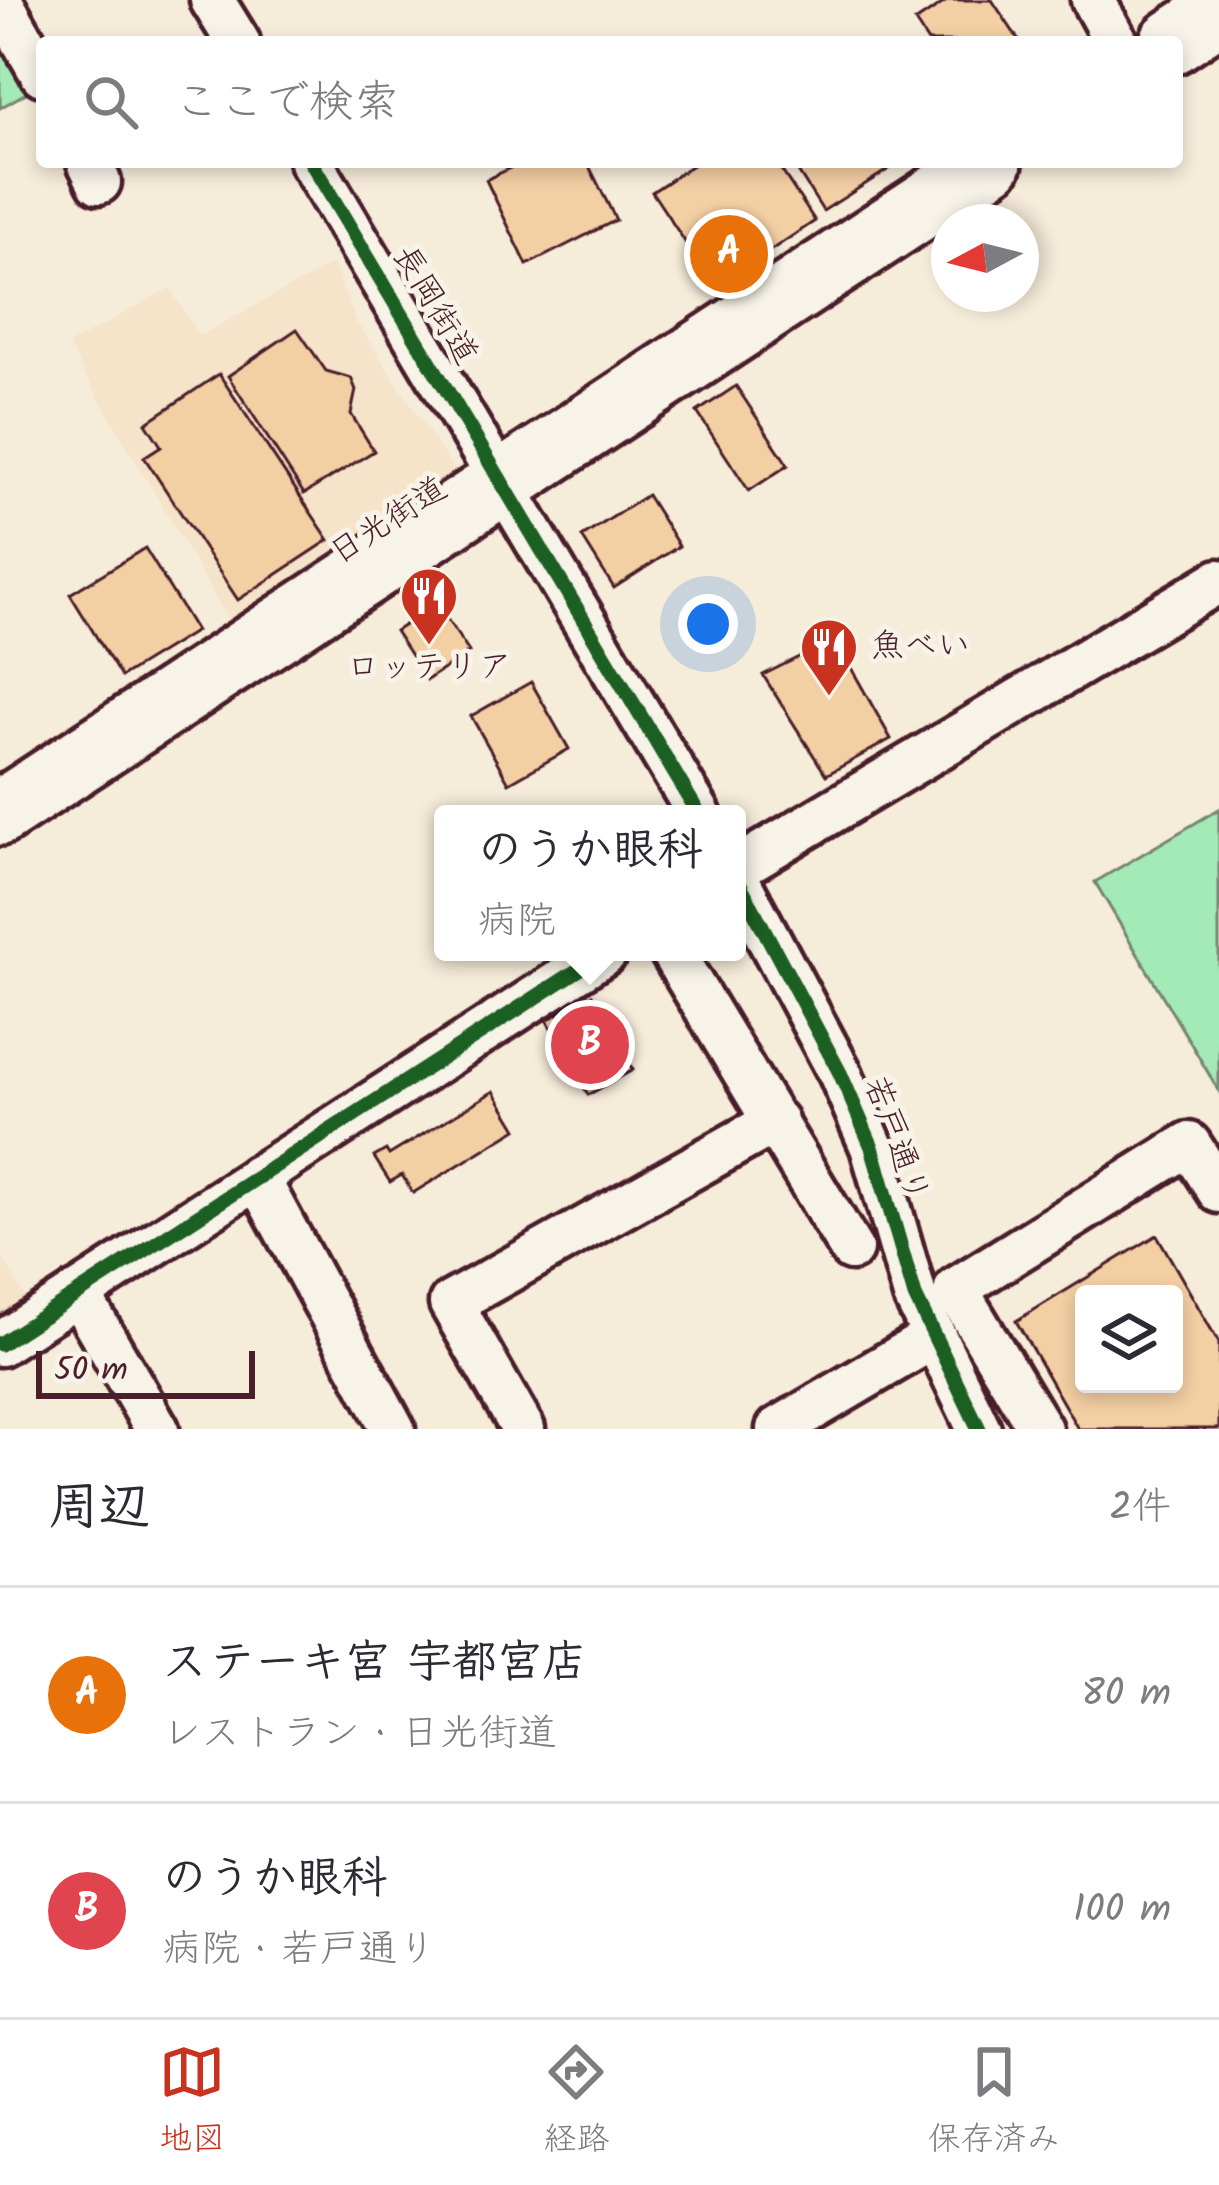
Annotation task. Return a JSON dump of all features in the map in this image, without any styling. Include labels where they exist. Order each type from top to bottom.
[{"type":"highway","points":[[1181,36],[1219,11]]},
{"type":"highway","name":"日光街道","points":[[0,813],[981,168]]},
{"type":"street","points":[[0,0],[36,63]]},
{"type":"street","points":[[212,0],[234,36]]},
{"type":"street","points":[[1093,0],[1112,36]]},
{"type":"street","name":"長岡街道","points":[[315,168],[505,482]]},
{"type":"street","points":[[505,482],[694,805]]},
{"type":"street","points":[[746,863],[1219,581]]},
{"type":"street","name":"若戸通り","points":[[746,896],[840,1072],[872,1147],[932,1338],[979,1429]]},
{"type":"street","points":[[0,1343],[592,961]]},
{"type":"street","points":[[678,961],[851,1249]]},
{"type":"street","points":[[523,1429],[451,1303],[776,1121]]},
{"type":"street","points":[[1040,1429],[956,1289],[1189,1144],[1219,1191]]},
{"type":"street","points":[[814,1183],[872,1147]]},
{"type":"street","points":[[257,1177],[393,1429]]},
{"type":"street","points":[[77,1294],[157,1429]]},
{"type":"street","points":[[778,1429],[932,1338]]},
{"type":"shaded area","points":[[333,264],[355,320],[456,473],[232,626],[68,345],[170,288],[199,336]]},
{"type":"shaded area","points":[[0,1253],[30,1306],[0,1325]]},
{"type":"green space","points":[[0,2],[36,77],[36,87],[0,108]]},
{"type":"green space","points":[[1219,809],[1219,1091],[1095,882]]},
{"type":"building","points":[[948,0],[992,0],[1016,36],[924,36],[915,22]]},
{"type":"building","points":[[510,168],[590,168],[616,220],[527,265],[486,180]]},
{"type":"building","points":[[688,168],[780,168],[815,221],[715,287],[652,192]]},
{"type":"building","points":[[796,168],[891,168],[823,211]]},
{"type":"building","points":[[297,329],[326,371],[351,378],[356,390],[351,414],[374,451],[304,494],[228,376]]},
{"type":"building","points":[[219,374],[329,540],[238,600],[144,457],[161,446],[146,423]]},
{"type":"building","points":[[736,386],[788,465],[749,491],[697,412]]},
{"type":"building","points":[[647,495],[679,546],[614,588],[582,537]]},
{"type":"building","points":[[145,548],[196,631],[121,677],[70,594]]},
{"type":"building","points":[[437,604],[469,652],[427,680],[395,631]]},
{"type":"building","points":[[835,639],[891,739],[826,775],[763,675]]},
{"type":"building","points":[[531,682],[569,749],[509,783],[471,716]]},
{"type":"building","points":[[592,995],[633,1070],[588,1095],[547,1020]]},
{"type":"building","points":[[494,1091],[517,1129],[413,1193],[402,1175],[390,1182],[374,1157],[386,1150],[389,1155]]},
{"type":"building","points":[[1157,1235],[1219,1343],[1219,1429],[1078,1429],[1016,1321],[1075,1285],[1075,1393],[1183,1393],[1183,1285],[1075,1285]]},
{"type":"cycle path","points":[[315,168],[694,805]]},
{"type":"cycle path","points":[[746,896],[840,1073],[872,1147],[915,1296],[979,1429]]},
{"type":"cycle path","points":[[0,1344],[592,961]]},
{"type":"place","name":"ステーキ宮 宇都宮店","points":[[729,254]]},
{"type":"place","name":"ロッテリア","points":[[429,647]]},
{"type":"place","name":"魚べい","points":[[829,698]]},
{"type":"place","name":"のうか眼科","points":[[590,1045]]}]
